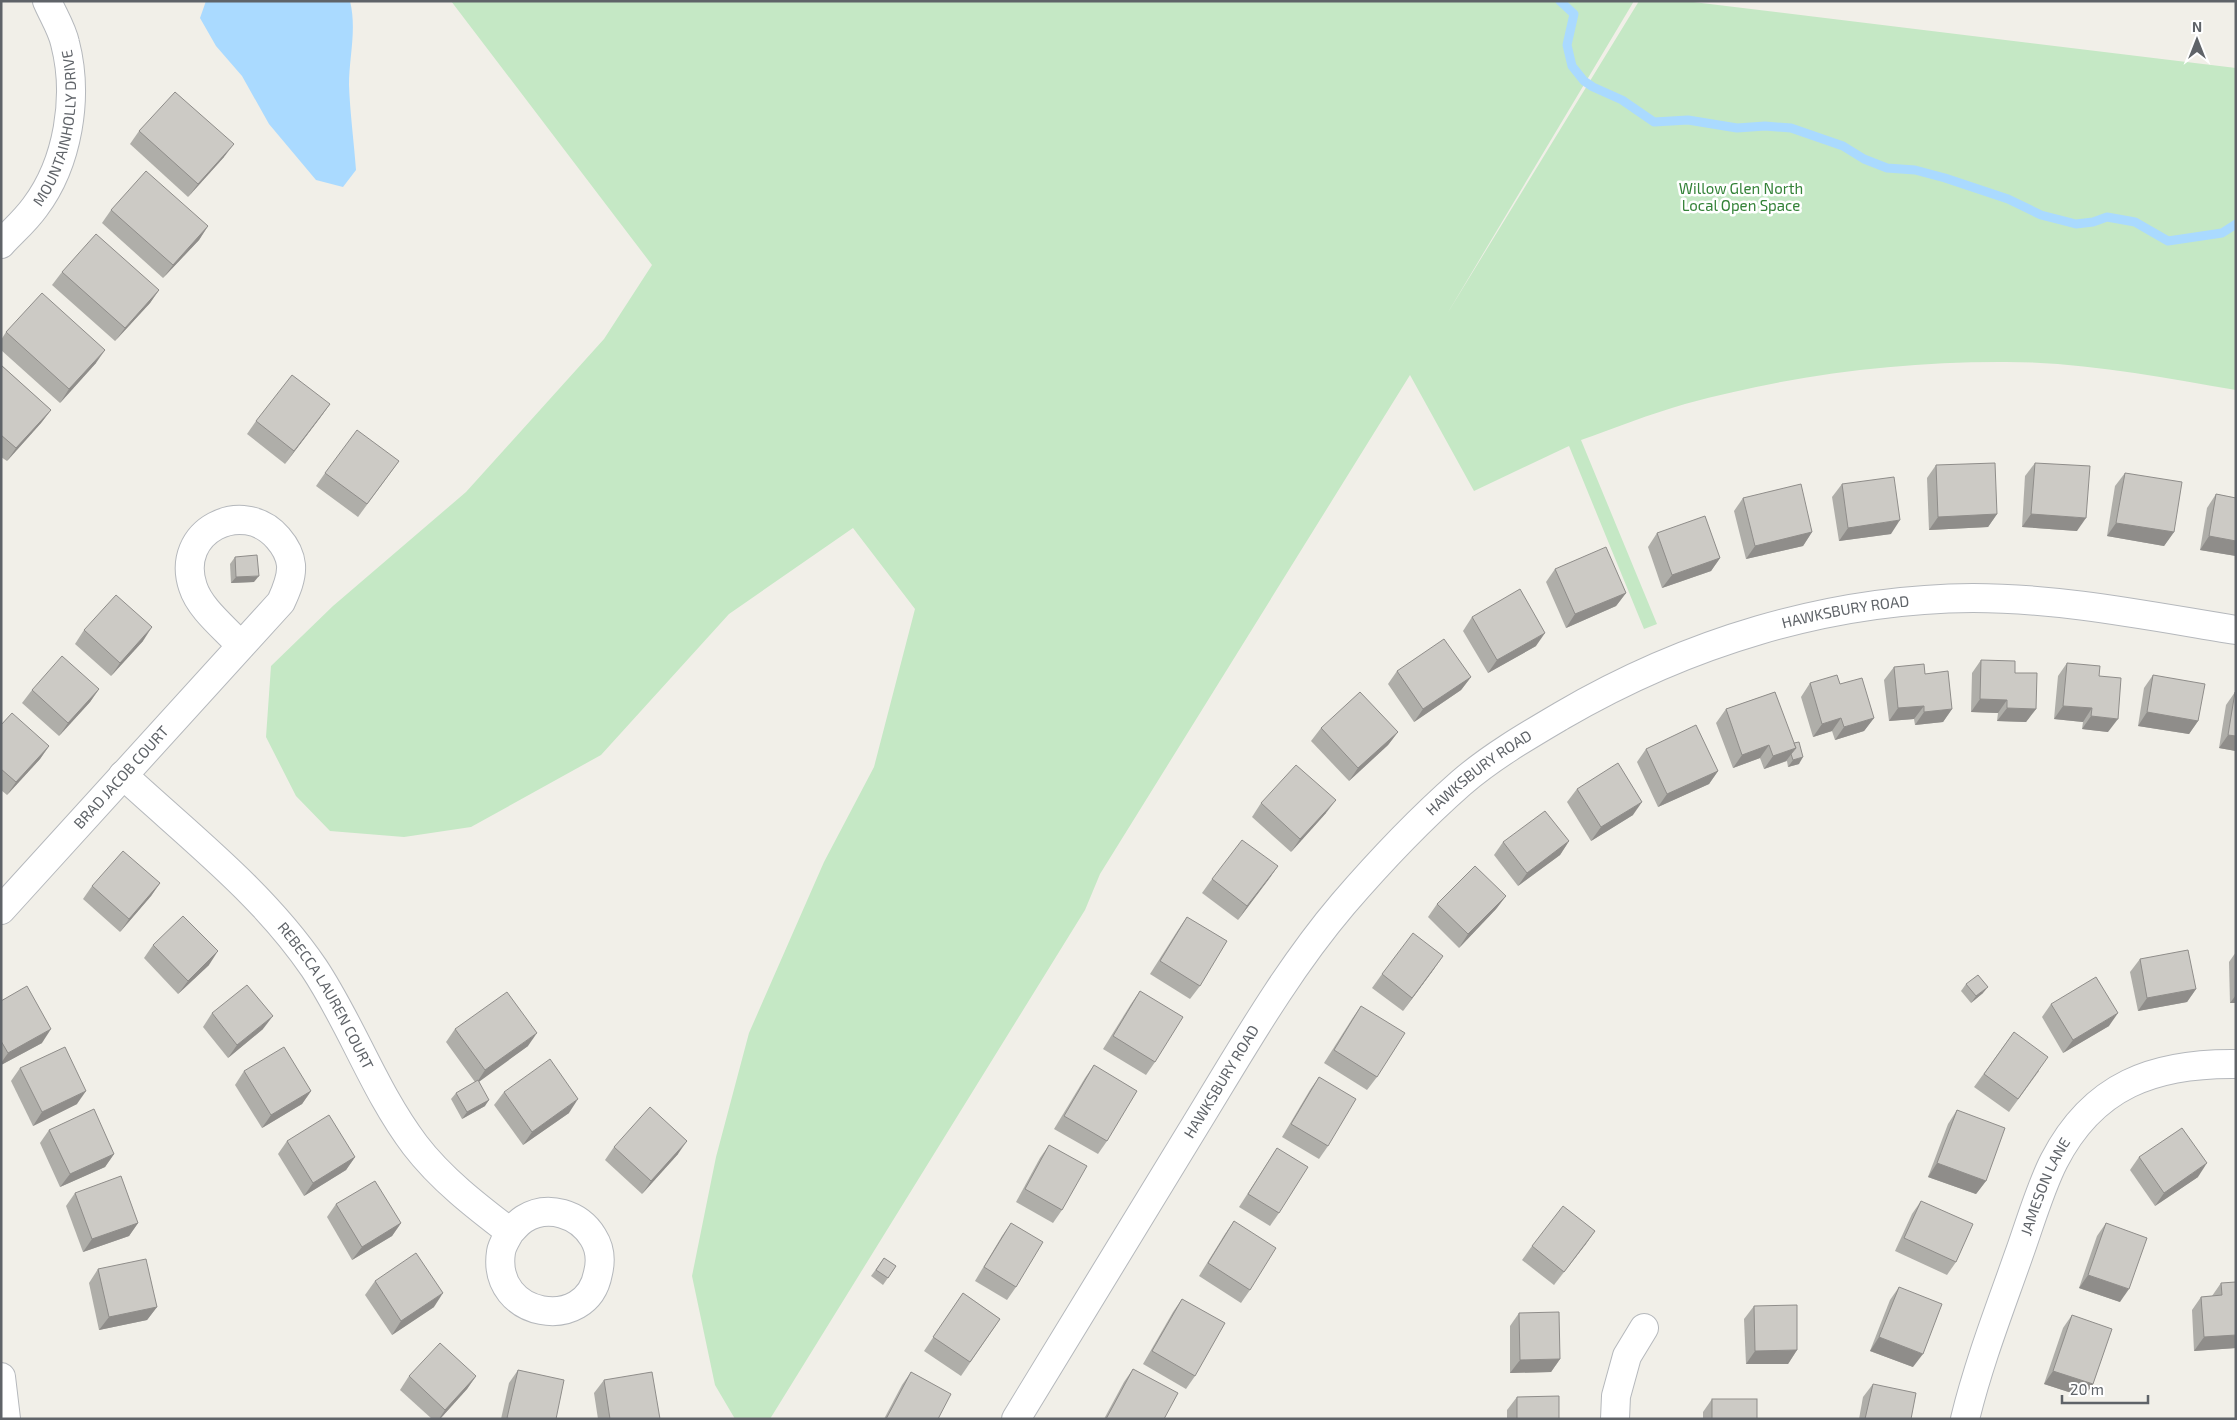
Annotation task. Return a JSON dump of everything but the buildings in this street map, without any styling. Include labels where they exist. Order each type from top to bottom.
[{"type":"street","name":"MOUNTAINHOLLY DRIVE","points":[[1,244],[35,207],[52,180],[62,152],[68,126],[72,99],[70,69],[65,42],[47,1]]},
{"type":"street","name":"BRAD JACOB COURT","points":[[1,910],[123,775],[241,646],[281,602],[289,584],[291,566],[286,548],[272,531],[255,521],[234,521],[218,524],[205,533],[194,546],[189,560],[189,573],[193,589],[205,606],[241,646]]},
{"type":"street","name":"HAWKSBURY ROAD","points":[[1016,1419],[1282,983],[1341,906],[1398,843],[1464,781],[1529,734],[1598,694],[1667,662],[1741,635],[1814,616],[1894,602],[1974,598],[2054,602],[2236,630]]},
{"type":"street","name":"REBECCA LAUREN COURT","points":[[123,775],[246,888],[282,926],[314,969],[348,1026],[388,1102],[415,1145],[447,1180],[510,1232]]},
{"type":"street","name":"JAMESON LANE","points":[[1965,1419],[1975,1377],[2053,1162],[2074,1126],[2102,1100],[2133,1080],[2170,1069],[2209,1064],[2236,1064]]},
{"type":"street","points":[[1615,1419],[1616,1396],[1627,1356],[1644,1328]]},
{"type":"street","points":[[1,1377],[6,1419]]},
{"type":"green space","name":"Willow Glen North Local Open Space","points":[[451,1],[1634,1],[1447,314],[1639,1],[1685,1],[2236,68],[2236,390],[2148,375],[2059,364],[1999,362],[1919,365],[1840,372],[1724,394],[1672,408],[1581,440],[1657,624],[1644,629],[1569,446],[1474,491],[1410,375],[1100,874],[1085,910],[770,1419],[735,1419],[715,1385],[692,1276],[716,1157],[749,1033],[824,862],[874,767],[915,609],[853,528],[729,614],[601,755],[471,827],[404,837],[330,831],[296,796],[266,737],[271,666],[333,606],[466,492],[604,339],[652,265]]},
{"type":"water","points":[[206,1],[350,1],[353,33],[349,85],[356,170],[343,187],[316,180],[269,124],[242,76],[216,46],[200,18]]},
{"type":"waterway","points":[[1560,1],[1574,14],[1567,45],[1572,66],[1584,81],[1622,100],[1654,122],[1688,120],[1737,128],[1765,126],[1791,128],[1843,146],[1864,159],[1887,168],[1915,170],[1945,178],[2008,199],[2041,215],[2076,224],[2093,222],[2107,217],[2135,222],[2168,241],[2222,233],[2236,224]]}]
